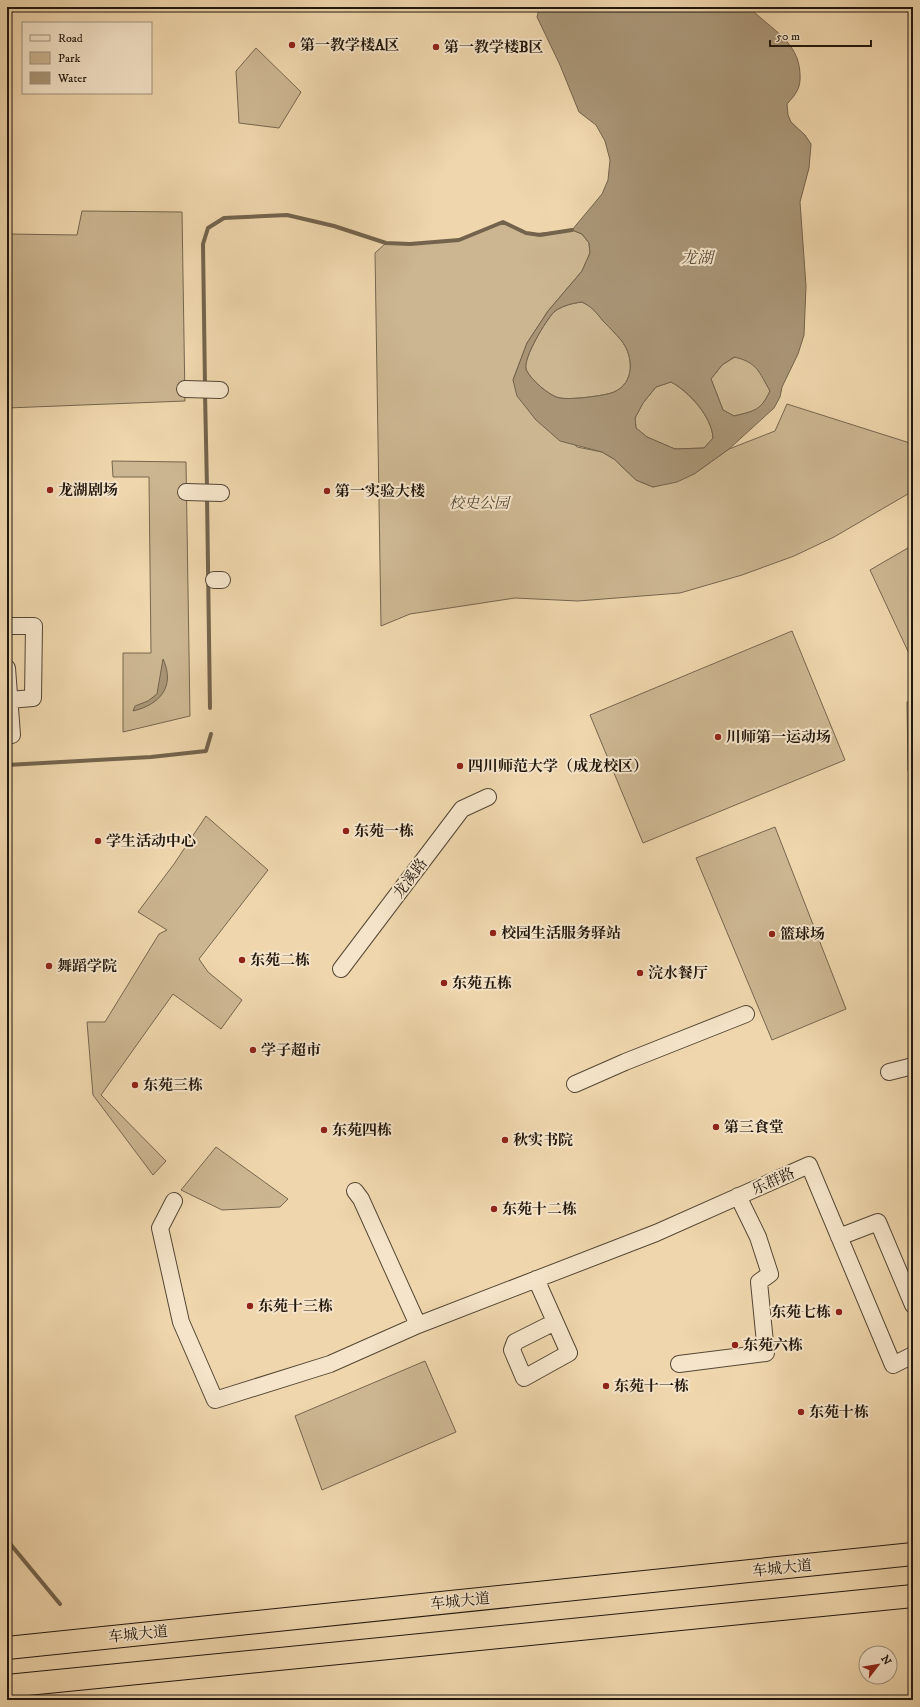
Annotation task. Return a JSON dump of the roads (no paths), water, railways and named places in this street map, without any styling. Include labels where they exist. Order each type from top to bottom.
[{"type":"highway","name":"车城大道","points":[[7,1648],[913,1554]]},
{"type":"highway","points":[[7,1686],[913,1596]]},
{"type":"street","points":[[7,626],[34,626],[33,698],[9,700]]},
{"type":"street","points":[[7,668],[12,735]]},
{"type":"street","name":"龙溪路","points":[[341,969],[462,809],[488,797]]},
{"type":"street","points":[[575,1084],[625,1062],[746,1014]]},
{"type":"street","points":[[889,1072],[913,1066]]},
{"type":"street","name":"乐群路","points":[[174,1201],[160,1228],[181,1322],[216,1400],[330,1364],[418,1325],[656,1232],[809,1165],[839,1237]]},
{"type":"street","points":[[355,1191],[361,1199],[418,1325]]},
{"type":"street","points":[[679,1364],[766,1353],[759,1282],[770,1274],[758,1237],[738,1196]]},
{"type":"street","points":[[913,1305],[878,1222],[839,1237],[893,1365],[913,1355]]},
{"type":"street","points":[[536,1279],[555,1322]]},
{"type":"water","name":"龙湖","points":[[542,7],[749,7],[789,44],[795,53],[798,63],[800,74],[799,87],[787,104],[788,115],[791,122],[805,135],[811,144],[809,168],[800,202],[806,286],[804,335],[798,354],[782,387],[780,397],[774,408],[729,449],[694,474],[677,482],[653,487],[636,480],[614,459],[602,452],[560,441],[536,420],[517,396],[513,380],[527,343],[548,311],[582,271],[590,253],[589,243],[582,234],[572,230],[602,194],[608,180],[610,160],[605,141],[596,125],[579,112],[560,65],[537,17],[539,9]],"holes":[[[582,302],[594,311],[625,346],[630,361],[629,376],[621,388],[614,392],[579,398],[556,397],[535,382],[528,373],[526,364],[531,348],[554,312],[567,305]],[[734,357],[742,359],[753,365],[760,373],[770,391],[764,402],[752,411],[734,416],[723,410],[711,379],[722,365]],[[671,382],[692,398],[704,413],[712,430],[713,438],[704,448],[675,449],[647,437],[636,428],[635,418],[643,403],[656,387]]]},
{"type":"water","points":[[163,659],[167,669],[167,678],[163,693],[150,704],[133,711],[135,706],[148,701],[157,694]]},
{"type":"waterway","points":[[205,386],[203,244],[208,228],[224,218],[287,215],[334,226],[386,243],[410,244],[459,240],[503,222],[526,233],[540,235],[572,230]]},
{"type":"waterway","points":[[205,393],[207,488]]},
{"type":"waterway","points":[[207,495],[210,708]]},
{"type":"waterway","points":[[7,765],[151,757],[206,751],[211,734]]},
{"type":"waterway","points":[[7,1540],[60,1604]]},
{"type":"place","name":"第一教学楼A区","points":[[292,45]]},
{"type":"place","name":"第一教学楼B区","points":[[436,47]]},
{"type":"place","name":"龙湖剧场","points":[[50,490]]},
{"type":"place","name":"第一实验大楼","points":[[327,491]]},
{"type":"place","name":"川师第一运动场","points":[[718,737]]},
{"type":"place","name":"四川师范大学（成龙校区）","points":[[460,766]]},
{"type":"place","name":"东苑一栋","points":[[346,831]]},
{"type":"place","name":"学生活动中心","points":[[98,841]]},
{"type":"place","name":"校园生活服务驿站","points":[[493,933]]},
{"type":"place","name":"篮球场","points":[[772,934]]},
{"type":"place","name":"东苑二栋","points":[[242,960]]},
{"type":"place","name":"舞蹈学院","points":[[49,966]]},
{"type":"place","name":"浣水餐厅","points":[[640,973]]},
{"type":"place","name":"东苑五栋","points":[[444,983]]},
{"type":"place","name":"学子超市","points":[[253,1050]]},
{"type":"place","name":"东苑三栋","points":[[135,1085]]},
{"type":"place","name":"第三食堂","points":[[716,1127]]},
{"type":"place","name":"东苑四栋","points":[[324,1130]]},
{"type":"place","name":"秋实书院","points":[[505,1140]]},
{"type":"place","name":"东苑十二栋","points":[[494,1209]]},
{"type":"place","name":"东苑十三栋","points":[[250,1306]]},
{"type":"place","name":"东苑七栋","points":[[839,1312]]},
{"type":"place","name":"东苑六栋","points":[[735,1345]]},
{"type":"place","name":"东苑十一栋","points":[[606,1386]]},
{"type":"place","name":"东苑十栋","points":[[801,1412]]},
{"type":"park label","name":"校史公园","points":[[479,503]]}]
